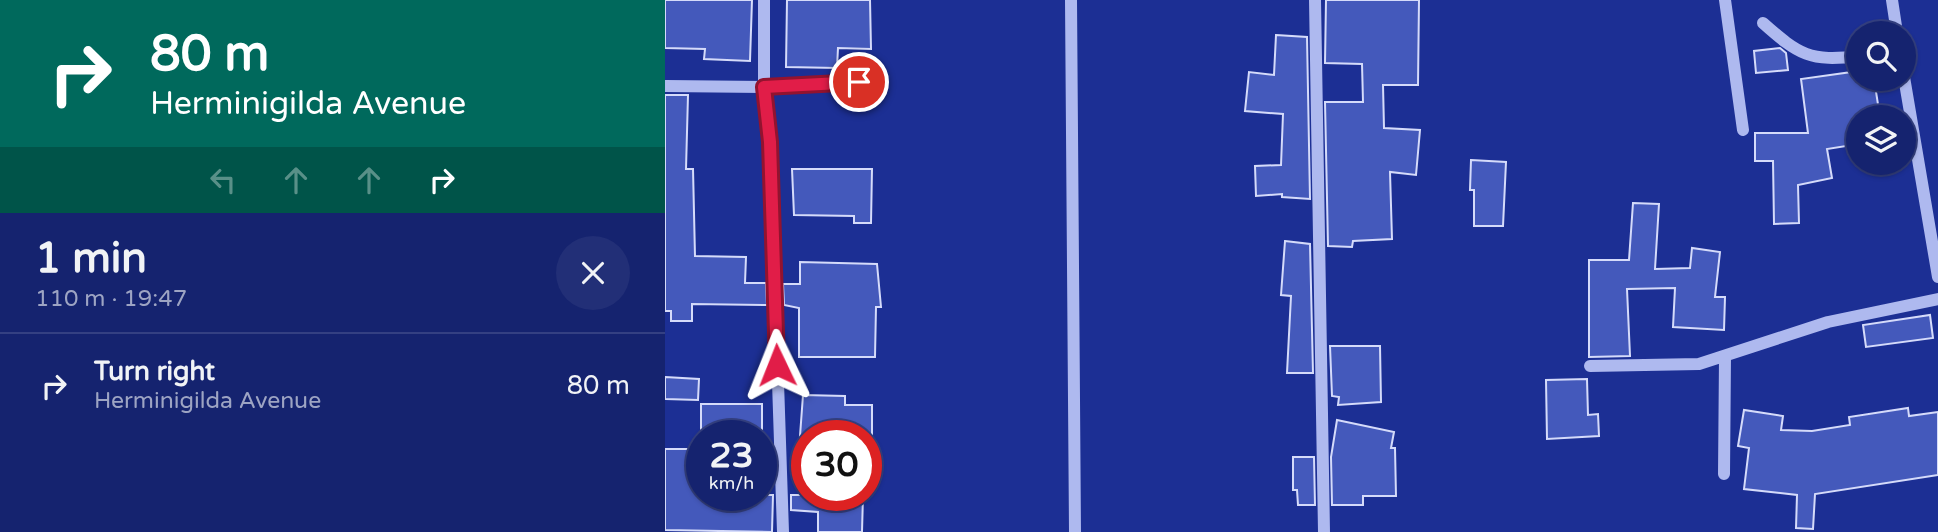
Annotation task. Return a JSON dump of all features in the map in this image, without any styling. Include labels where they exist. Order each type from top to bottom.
[{"type":"street","points":[[764,0],[764,87],[770,142],[783,532]]},
{"type":"street","points":[[1071,0],[1075,532]]},
{"type":"street","points":[[1315,0],[1324,532]]},
{"type":"street","points":[[1725,0],[1743,130]]},
{"type":"street","points":[[1892,0],[1895,21]]},
{"type":"street","points":[[1763,23],[1801,54],[1818,59],[1846,57]]},
{"type":"street","points":[[665,86],[764,87],[859,82]]},
{"type":"street","points":[[1906,91],[1938,277]]},
{"type":"street","points":[[1590,366],[1699,363],[1725,357],[1828,322],[1938,299]]},
{"type":"street","points":[[1724,474],[1725,357]]},
{"type":"building","points":[[665,0],[752,0],[750,61],[704,59],[705,49],[665,48]]},
{"type":"building","points":[[787,0],[870,0],[871,49],[838,48],[837,68],[786,67]]},
{"type":"building","points":[[1326,0],[1419,0],[1418,85],[1383,85],[1384,128],[1420,130],[1416,175],[1390,172],[1392,239],[1353,241],[1352,247],[1328,246],[1325,102],[1363,102],[1362,64],[1325,63]]},
{"type":"building","points":[[1276,35],[1307,37],[1310,199],[1282,197],[1282,194],[1256,196],[1255,166],[1281,165],[1283,114],[1245,111],[1249,72],[1274,75]]},
{"type":"building","points":[[1780,48],[1786,53],[1788,70],[1756,73],[1754,51]]},
{"type":"building","points":[[1846,73],[1846,91],[1876,91],[1878,105],[1846,105],[1846,146],[1827,149],[1832,178],[1798,185],[1799,223],[1774,224],[1773,161],[1755,161],[1755,133],[1808,133],[1801,79]]},
{"type":"building","points":[[665,95],[688,95],[686,169],[693,169],[695,256],[746,257],[745,283],[766,283],[767,305],[692,304],[692,321],[671,321],[671,311],[665,311]]},
{"type":"building","points":[[1471,160],[1506,162],[1503,226],[1474,226],[1474,190],[1470,190]]},
{"type":"building","points":[[792,169],[872,169],[871,223],[854,223],[854,216],[794,215]]},
{"type":"building","points":[[1633,203],[1659,204],[1655,269],[1690,268],[1692,248],[1720,252],[1715,297],[1725,297],[1724,330],[1673,327],[1675,288],[1627,289],[1630,356],[1589,357],[1589,260],[1629,260]]},
{"type":"building","points":[[1285,241],[1310,244],[1313,373],[1287,373],[1291,296],[1281,295]]},
{"type":"building","points":[[800,262],[877,264],[881,307],[876,307],[875,357],[799,357],[799,308],[784,305],[783,284],[800,284]]},
{"type":"building","points":[[1930,315],[1933,338],[1866,347],[1863,325]]},
{"type":"building","points":[[1330,346],[1380,346],[1381,402],[1338,405],[1339,397],[1332,396]]},
{"type":"building","points":[[665,377],[699,379],[698,400],[665,399]]},
{"type":"building","points":[[1587,379],[1588,415],[1598,414],[1599,436],[1547,439],[1546,380]]},
{"type":"building","points":[[803,395],[845,396],[845,405],[872,405],[872,420],[801,420]]},
{"type":"building","points":[[701,404],[762,404],[762,420],[701,420]]},
{"type":"building","points":[[1908,408],[1909,416],[1938,412],[1938,475],[1815,494],[1813,529],[1796,528],[1797,495],[1744,489],[1749,448],[1738,446],[1744,410],[1783,416],[1781,430],[1812,431],[1850,425],[1849,417]]},
{"type":"building","points":[[1337,420],[1394,432],[1391,448],[1395,448],[1396,496],[1363,496],[1363,505],[1332,505],[1331,457]]},
{"type":"building","points":[[665,449],[686,449],[686,511],[773,511],[772,532],[665,530]]},
{"type":"building","points":[[1293,457],[1314,457],[1315,505],[1298,505],[1297,490],[1293,490]]},
{"type":"building","points":[[804,511],[863,511],[862,532],[818,532],[818,512]]},
{"type":"route","points":[[777,365],[770,142],[764,87],[859,82]]}]
